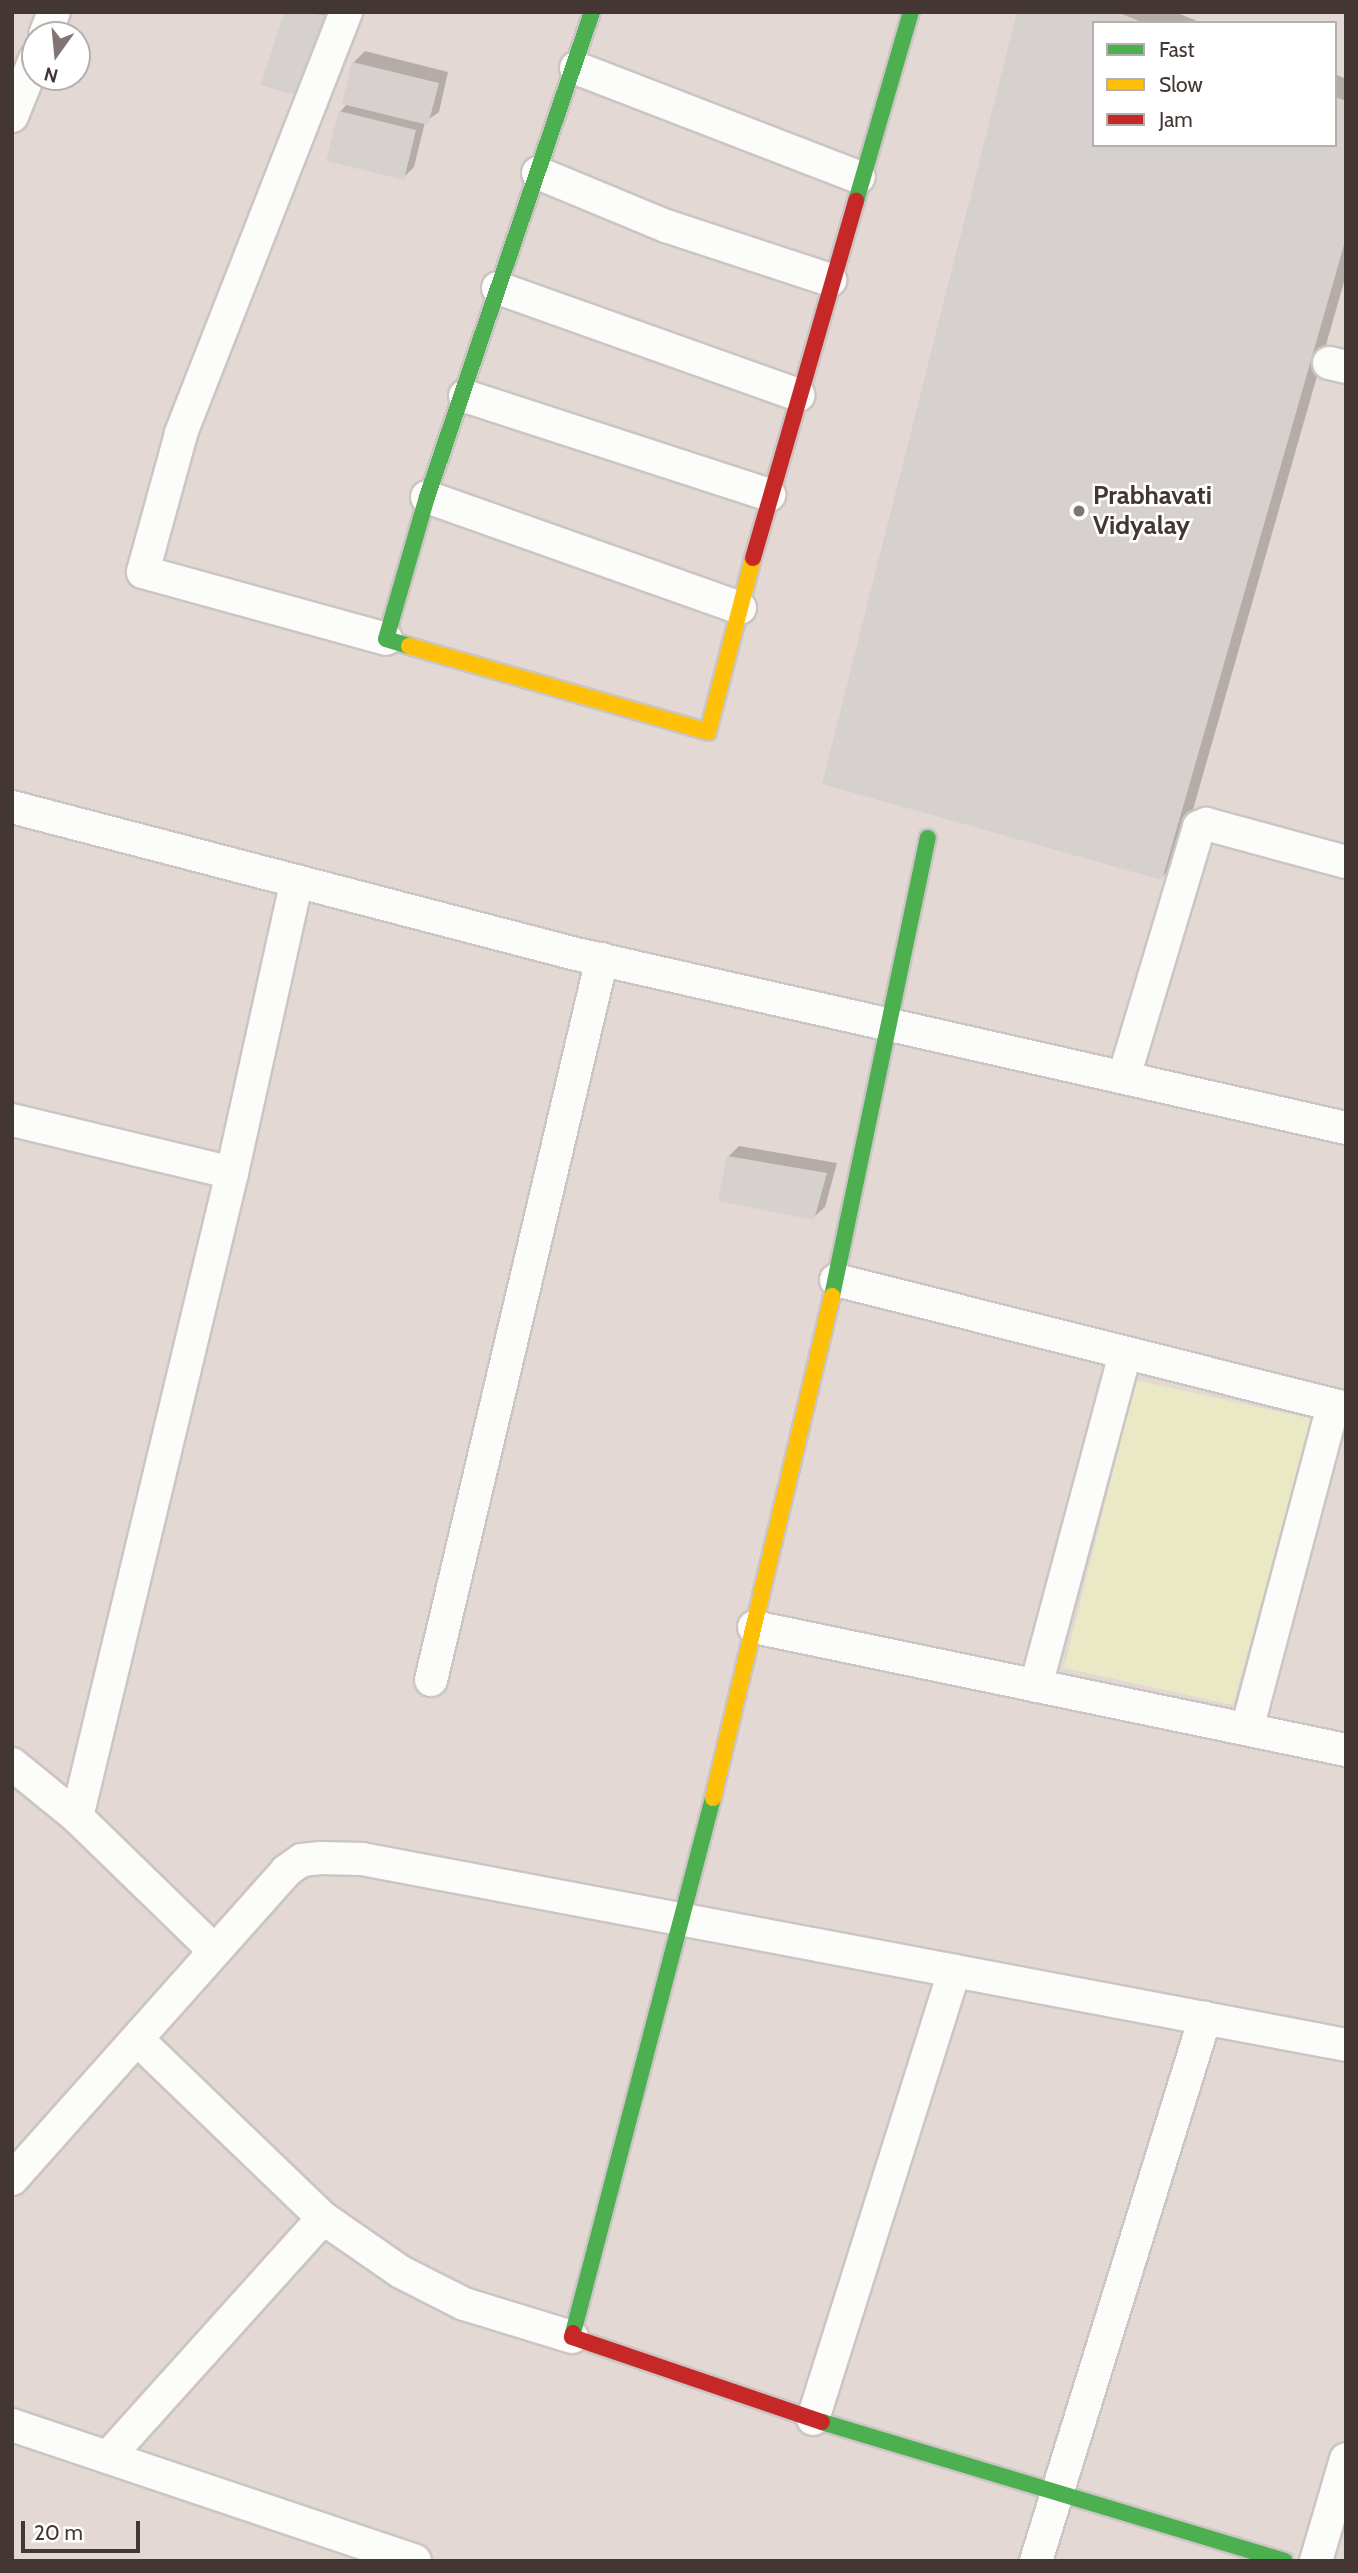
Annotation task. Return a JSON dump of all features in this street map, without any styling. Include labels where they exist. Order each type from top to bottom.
[{"type":"street","points":[[346,12],[181,434],[143,572],[708,732],[769,495],[859,177],[911,12]]},
{"type":"street","points":[[386,639],[427,497],[465,396],[498,288],[576,68],[592,12]]},
{"type":"street","points":[[576,68],[859,177]]},
{"type":"street","points":[[12,116],[22,91]]},
{"type":"street","points":[[538,173],[666,226],[830,280]]},
{"type":"street","points":[[498,288],[798,395]]},
{"type":"street","points":[[465,396],[769,495]]},
{"type":"street","points":[[427,497],[740,608]]},
{"type":"street","points":[[12,807],[602,959],[886,1021],[1346,1128]]},
{"type":"street","points":[[1124,1077],[1199,827],[1206,824],[1346,862]]},
{"type":"street","points":[[572,2337],[684,1920],[754,1627],[836,1280],[886,1021],[928,838]]},
{"type":"street","points":[[77,1818],[232,1173],[297,881]]},
{"type":"street","points":[[431,1680],[602,959]]},
{"type":"street","points":[[12,1120],[232,1173]]},
{"type":"street","points":[[836,1280],[1339,1406],[1247,1730]]},
{"type":"street","points":[[1036,1686],[1125,1353]]},
{"type":"street","points":[[754,1627],[1346,1750]]},
{"type":"street","points":[[12,1764],[77,1818],[215,1951]]},
{"type":"street","points":[[15,2170],[286,1871],[302,1860],[321,1858],[362,1859],[1346,2045]]},
{"type":"street","points":[[813,2419],[954,1971]]},
{"type":"street","points":[[1036,2561],[1205,2018]]},
{"type":"street","points":[[136,2039],[323,2218],[428,2289],[813,2419],[1285,2561]]},
{"type":"street","points":[[108,2457],[323,2218]]},
{"type":"street","points":[[12,2425],[415,2561]]},
{"type":"street","points":[[1316,2561],[1346,2459]]},
{"type":"shaded area","points":[[12,12],[1346,12],[1346,2561],[12,2561]]},
{"type":"green space","points":[[1136,1380],[1312,1419],[1233,1705],[1064,1668]]},
{"type":"building","points":[[284,12],[329,15],[304,98],[261,85]]},
{"type":"building","name":"Prabhavati Vidyalay","points":[[1017,12],[1117,12],[1139,21],[1092,21],[1092,147],[1337,147],[1337,98],[1346,101],[1346,238],[1162,880],[822,784]]},
{"type":"building","points":[[352,62],[439,83],[428,125],[342,104]]},
{"type":"building","points":[[339,111],[416,130],[404,180],[326,161]]},
{"type":"building","points":[[727,1156],[827,1173],[814,1220],[718,1201]]},
{"type":"traffic: fast","points":[[409,646],[386,639],[427,497],[592,12]]},
{"type":"traffic: fast","points":[[856,201],[911,12]]},
{"type":"traffic: fast","points":[[832,1296],[928,838]]},
{"type":"traffic: fast","points":[[573,2333],[713,1798]]},
{"type":"traffic: fast","points":[[822,2422],[1285,2561]]},
{"type":"traffic: slow","points":[[409,646],[708,732],[753,558]]},
{"type":"traffic: slow","points":[[713,1798],[832,1296]]},
{"type":"traffic: jam","points":[[753,558],[856,201]]},
{"type":"traffic: jam","points":[[573,2333],[572,2337],[822,2422]]},
{"type":"place","name":"Prabhavati Vidyalay","points":[[1079,511]]}]
